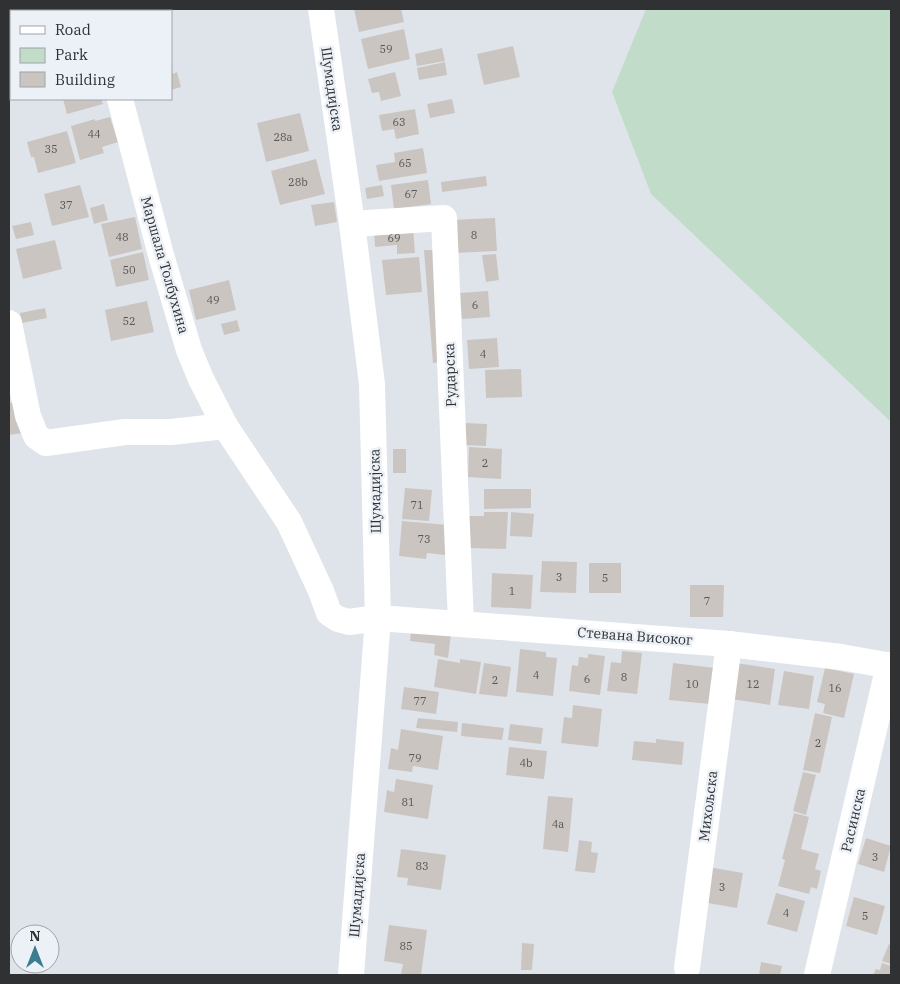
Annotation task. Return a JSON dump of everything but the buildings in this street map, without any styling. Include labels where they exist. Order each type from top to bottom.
[{"type":"street","name":"Шумадијска","points":[[320,9],[352,224],[372,384],[378,618],[351,975]]},
{"type":"street","name":"Маршала Толбухина","points":[[120,100],[161,255],[189,350],[201,378],[225,426],[289,522],[321,591],[329,613],[338,619],[349,622],[378,618]]},
{"type":"street","name":"Рударска","points":[[352,224],[444,218],[461,623]]},
{"type":"street","points":[[9,323],[28,416],[39,439],[46,443],[125,432],[171,432],[225,426]]},
{"type":"street","name":"Стевана Високог","points":[[378,618],[729,644],[841,657],[890,665]]},
{"type":"street","name":"Михољска","points":[[687,968],[729,644]]},
{"type":"street","name":"Расинска","points":[[816,975],[890,665]]},
{"type":"green space","points":[[646,9],[891,9],[891,422],[651,194],[612,92]]}]
